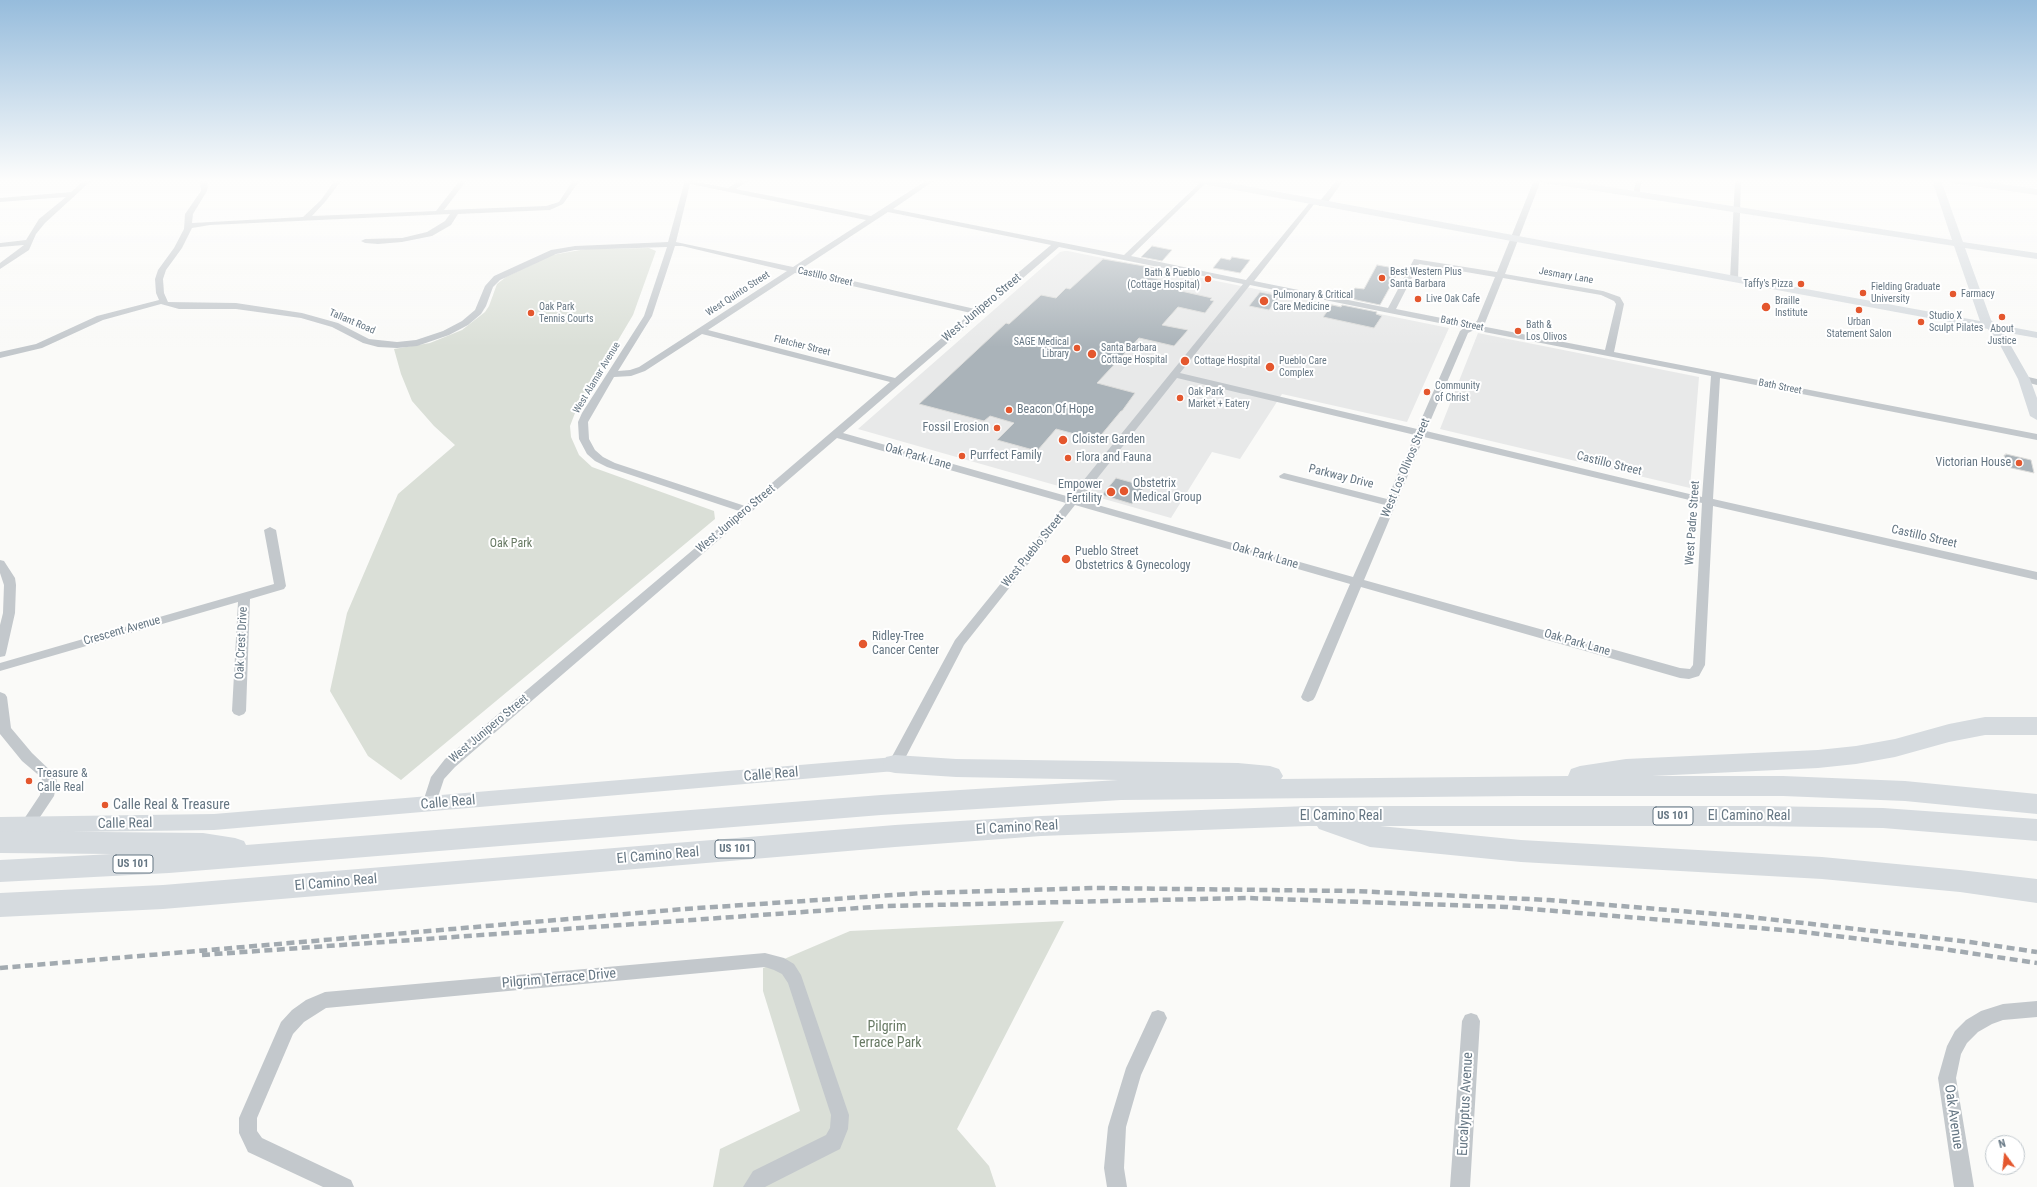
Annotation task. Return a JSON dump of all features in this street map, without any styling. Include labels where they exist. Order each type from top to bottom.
[{"type":"highway","points":[[1521,786],[1626,768],[1818,759],[1856,755],[1895,748],[1949,733],[1985,726],[2037,726]]},
{"type":"highway","points":[[895,764],[956,768],[1238,773],[1399,787]]},
{"type":"highway","name":"US 101","points":[[0,871],[169,862],[873,805],[1128,790],[1521,786],[1836,787],[1913,792],[2037,804]]},
{"type":"highway","points":[[1308,816],[1370,836],[1521,851],[1830,869],[1960,881],[2037,891]]},
{"type":"highway","name":"El Camino Real","points":[[0,905],[163,897],[903,835],[1041,826],[1308,816],[1821,816],[1946,822],[2037,830]]},
{"type":"highway","points":[[0,842],[203,844],[265,854]]},
{"type":"highway","points":[[0,912],[163,897]]},
{"type":"street","points":[[0,267],[18,256],[29,242],[31,235]]},
{"type":"street","points":[[0,355],[39,346],[100,318],[163,301],[159,285],[162,270],[184,235]]},
{"type":"street","points":[[365,241],[395,241],[423,235]]},
{"type":"street","name":"West Alamar Avenue","points":[[674,235],[648,316],[583,422],[584,439],[591,452],[599,459],[611,465],[746,510]]},
{"type":"street","name":"West Quinto Street","points":[[613,374],[637,372],[848,235]]},
{"type":"street","name":"Bath Street","points":[[1014,235],[1391,311],[2037,436]]},
{"type":"street","points":[[1126,257],[1147,235]]},
{"type":"street","name":"West Pueblo Street","points":[[895,764],[959,643],[1249,282],[1290,235]]},
{"type":"street","points":[[1495,235],[2037,335]]},
{"type":"street","name":"West Los Olivos Street","points":[[1308,697],[1464,331],[1481,323],[1516,235]]},
{"type":"street","points":[[1734,279],[1735,235]]},
{"type":"street","points":[[1902,235],[2037,256]]},
{"type":"street","points":[[1955,235],[1985,320],[2006,345],[2024,379],[2037,416]]},
{"type":"street","points":[[0,245],[29,242]]},
{"type":"street","name":"Castillo Street","points":[[672,243],[682,244],[977,312]]},
{"type":"street","name":"Tallant Road","points":[[163,301],[165,304],[171,306],[236,306],[302,316],[335,325],[372,343],[404,345],[434,338],[465,323],[482,306],[489,286],[493,281],[549,254],[587,247],[672,243]]},
{"type":"street","name":"West Junipero Street","points":[[429,805],[438,777],[450,763],[1057,244]]},
{"type":"street","name":"Jesmary Lane","points":[[1391,311],[1417,260],[1603,294],[1617,299],[1620,304],[1609,353]]},
{"type":"street","name":"Fletcher Street","points":[[702,331],[897,381]]},
{"type":"street","name":"West Padre Street","points":[[1694,673],[1699,665],[1707,501],[1716,374]]},
{"type":"street","name":"Castillo Street","points":[[1175,375],[1707,501],[2037,576]]},
{"type":"street","points":[[2024,379],[2037,382]]},
{"type":"street","name":"Oak Park Lane","points":[[836,434],[1680,673],[1694,673]]},
{"type":"street","name":"Parkway Drive","points":[[1284,476],[1391,503]]},
{"type":"street","name":"Oak Crest Drive","points":[[239,711],[244,596],[280,586],[270,530]]},
{"type":"street","points":[[0,564],[9,578],[10,585],[8,613],[0,653]]},
{"type":"street","name":"Crescent Avenue","points":[[0,667],[244,596]]},
{"type":"street","points":[[0,698],[4,729],[27,757],[49,776],[50,782],[47,796],[43,804],[27,825]]},
{"type":"street","name":"Calle Real","points":[[0,825],[214,822],[429,805],[895,764]]},
{"type":"street","name":"Pilgrim Terrace Drive","points":[[344,1187],[255,1145],[248,1133],[248,1118],[287,1028],[298,1016],[312,1006],[325,1000],[765,960],[778,963],[788,969],[795,980],[840,1115],[839,1129],[833,1142],[760,1178],[753,1187]]},
{"type":"street","name":"Oak Avenue","points":[[1964,1187],[1949,1098],[1948,1078],[1953,1052],[1961,1038],[1972,1026],[1987,1017],[2003,1012],[2037,1009]]},
{"type":"street","points":[[1117,1187],[1114,1168],[1117,1127],[1132,1074],[1158,1018]]},
{"type":"street","name":"Eucalyptus Avenue","points":[[1460,1187],[1471,1021]]},
{"type":"shaded area","name":"Cottage Hospital","points":[[1064,251],[1449,328],[1407,422],[1282,394],[1240,459],[1212,452],[1171,518],[858,429],[1060,252]]},
{"type":"shaded area","points":[[1478,333],[1699,377],[1690,488],[1440,429]]},
{"type":"green space","name":"Oak Park","points":[[649,248],[656,251],[633,315],[575,413],[570,426],[571,437],[579,455],[592,467],[714,511],[715,519],[401,780],[368,756],[330,691],[347,613],[398,494],[455,445],[434,426],[412,401],[401,374],[394,349],[430,343],[462,330],[485,312],[489,306],[497,284],[506,277],[552,255],[586,249]]},
{"type":"green space","name":"Pilgrim Terrace Park","points":[[1064,921],[957,1129],[989,1166],[996,1187],[713,1187],[720,1149],[800,1111],[763,991],[763,968],[850,931]]},
{"type":"building","points":[[1152,246],[1172,250],[1162,261],[1141,257]]},
{"type":"building","points":[[1232,257],[1250,260],[1240,273],[1213,268],[1221,258],[1230,260]]},
{"type":"building","points":[[1103,259],[1156,268],[1149,277],[1185,286],[1181,291],[1212,298],[1210,300],[1214,301],[1205,313],[1178,307],[1162,325],[1188,330],[1174,346],[1139,338],[1097,383],[1135,393],[1122,411],[1097,440],[1056,429],[1037,451],[997,440],[1014,423],[990,416],[984,421],[919,404],[1006,323],[1009,324],[1041,295],[1056,298],[1066,288],[1070,289]]},
{"type":"building","name":"Best Western Plus Santa Barbara","points":[[1377,265],[1400,269],[1380,305],[1347,298],[1355,288],[1364,289]]},
{"type":"building","name":"Pulmonary & Critical Care Medicine","points":[[1260,292],[1280,296],[1269,310],[1249,306]]},
{"type":"building","points":[[1332,305],[1341,307],[1342,305],[1377,312],[1376,314],[1382,316],[1374,328],[1323,317]]},
{"type":"building","name":"Victorian House","points":[[2006,454],[2031,460],[2034,473],[2007,467],[2004,455]]},
{"type":"building","name":"Obstetrix Medical Group","points":[[1116,478],[1145,486],[1132,504],[1102,495]]},
{"type":"railway","points":[[0,968],[684,909],[923,893],[1096,888],[1354,891],[1549,900],[1741,916],[1970,942],[2037,952]]},
{"type":"railway","points":[[202,955],[887,906],[1247,898],[1507,907],[1795,931],[1936,948],[2037,963]]},
{"type":"place","name":"Best Western Plus Santa Barbara","points":[[1382,278]]},
{"type":"place","name":"Bath & Pueblo (Cottage Hospital)","points":[[1208,279]]},
{"type":"place","name":"Taffy's Pizza","points":[[1801,284]]},
{"type":"place","name":"Fielding Graduate University","points":[[1863,293]]},
{"type":"place","name":"Farmacy","points":[[1953,294]]},
{"type":"place","name":"Live Oak Cafe","points":[[1418,299]]},
{"type":"place","name":"Pulmonary & Critical Care Medicine","points":[[1264,301]]},
{"type":"place","name":"Braille Institute","points":[[1766,307]]},
{"type":"place","name":"Urban Statement Salon","points":[[1859,310]]},
{"type":"place","name":"Oak Park Tennis Courts","points":[[531,313]]},
{"type":"place","name":"About Justice","points":[[2002,317]]},
{"type":"place","name":"Studio X Sculpt Pilates","points":[[1921,322]]},
{"type":"place","name":"Bath & Los Olivos","points":[[1518,331]]},
{"type":"place","name":"SAGE Medical Library","points":[[1077,348]]},
{"type":"place","name":"Santa Barbara Cottage Hospital","points":[[1092,354]]},
{"type":"place","name":"Cottage Hospital","points":[[1185,361]]},
{"type":"place","name":"Pueblo Care Complex","points":[[1270,367]]},
{"type":"place","name":"Community of Christ","points":[[1427,392]]},
{"type":"place","name":"Oak Park Market + Eatery","points":[[1180,398]]},
{"type":"place","name":"Beacon Of Hope","points":[[1009,410]]},
{"type":"place","name":"Fossil Erosion","points":[[997,428]]},
{"type":"place","name":"Cloister Garden","points":[[1063,440]]},
{"type":"place","name":"Purrfect Family","points":[[962,456]]},
{"type":"place","name":"Flora and Fauna","points":[[1068,458]]},
{"type":"place","name":"Victorian House","points":[[2019,463]]},
{"type":"place","name":"Obstetrix Medical Group","points":[[1124,491]]},
{"type":"place","name":"Empower Fertility","points":[[1111,492]]},
{"type":"place","name":"Pueblo Street Obstetrics & Gynecology","points":[[1066,559]]},
{"type":"place","name":"Ridley-Tree Cancer Center","points":[[863,644]]},
{"type":"place","name":"Treasure & Calle Real","points":[[29,781]]},
{"type":"place","name":"Calle Real & Treasure","points":[[105,805]]}]
